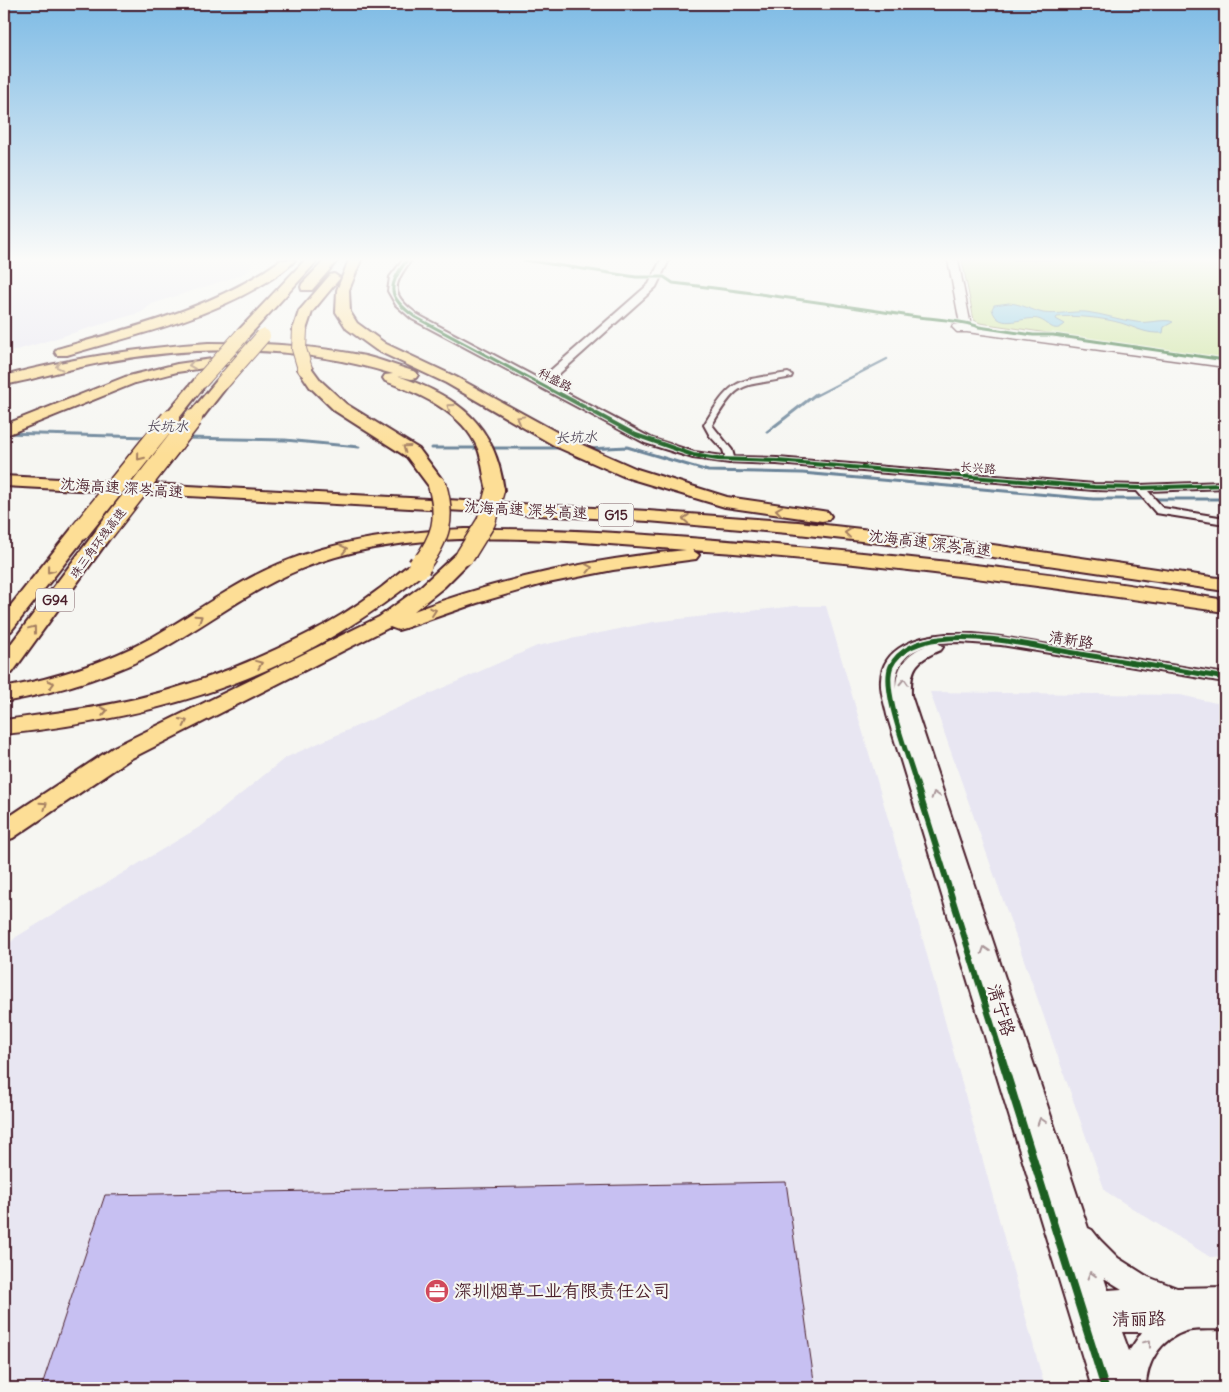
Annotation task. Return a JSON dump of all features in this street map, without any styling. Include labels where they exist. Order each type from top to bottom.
[{"type":"highway","points":[[4,368],[150,325]]},
{"type":"highway","name":"珠三角环线高速","points":[[4,627],[200,381],[251,325]]},
{"type":"highway","points":[[4,726],[54,720],[136,706],[213,683],[305,645],[393,590],[419,567],[434,548],[441,531],[443,515],[442,499],[437,485],[413,454],[332,403],[318,389],[305,369],[299,350],[301,325]]},
{"type":"highway","points":[[351,325],[381,347],[450,380],[605,473],[638,484],[724,502],[1038,548],[1225,580]]},
{"type":"highway","name":"珠三角环线高速","points":[[4,668],[105,532],[193,419],[266,333]]},
{"type":"highway","points":[[4,381],[68,364],[162,350],[260,348],[322,353],[384,366],[424,379],[542,443],[585,453],[631,473],[724,502]]},
{"type":"highway","points":[[4,832],[122,753],[322,654],[386,621],[415,602],[441,581],[465,556],[486,522],[495,490],[495,472],[487,449],[473,427],[444,403],[399,381],[347,366],[284,359],[213,362],[150,374],[111,386],[6,430]]},
{"type":"highway","name":"沈海高速 深岑高速","points":[[4,481],[198,494],[648,516],[798,528],[952,545],[1225,585]]},
{"type":"highway","name":"沈海高速 深岑高速","points":[[4,493],[262,507],[784,542],[1001,566],[1225,597]]},
{"type":"highway","points":[[4,695],[72,679],[110,666],[165,639],[252,584],[315,557],[368,544],[424,536],[602,538],[834,556],[1089,585],[1225,606]]},
{"type":"highway","points":[[322,654],[409,620],[486,593],[543,577],[602,565],[656,558],[719,554],[782,553],[834,556]]},
{"type":"main road","points":[[961,328],[1225,365]]},
{"type":"street","name":"科盛路","points":[[430,325],[643,438],[693,455],[730,460]]},
{"type":"street","name":"科盛路","points":[[443,325],[653,434],[730,460]]},
{"type":"street","points":[[547,379],[608,325]]},
{"type":"street","points":[[730,460],[727,448],[710,432],[708,425],[724,398],[737,386],[788,375]]},
{"type":"street","name":"长兴路","points":[[730,460],[777,461],[1094,487],[1140,488],[1225,484]]},
{"type":"street","points":[[1140,488],[1160,511],[1225,521]]},
{"type":"street","name":"清新路","points":[[916,650],[945,638],[977,638],[1225,678]]},
{"type":"street","name":"清新路","points":[[916,650],[938,646],[977,645],[1225,685]]},
{"type":"street","name":"清宁路","points":[[916,650],[903,678],[904,694],[909,715],[1073,1220],[1096,1311],[1105,1388]]},
{"type":"street","name":"清宁路","points":[[916,650],[895,659],[890,668],[889,692],[1096,1311],[1128,1388]]},
{"type":"street","points":[[1073,1220],[1088,1245],[1104,1262],[1128,1280],[1189,1309],[1158,1332],[1145,1346],[1132,1381],[1133,1388]]},
{"type":"street","name":"清丽路","points":[[1189,1309],[1225,1299]]},
{"type":"street","name":"清丽路","points":[[1096,1311],[1189,1309],[1225,1317]]},
{"type":"shaded area","points":[[4,325],[99,325],[4,354]]},
{"type":"shaded area","name":"深圳烟草工业有限责任公司","points":[[795,606],[826,606],[915,911],[1045,1388],[4,1388],[4,949],[16,937],[203,825],[285,758],[537,646],[653,622]]},
{"type":"shaded area","points":[[930,692],[1180,695],[1225,705],[1225,1256],[1210,1257],[1105,1191]]},
{"type":"green space","points":[[993,325],[1225,325],[1225,359]]},
{"type":"water","points":[[1049,325],[1064,325],[1058,328]]},
{"type":"water","points":[[1126,325],[1168,325],[1164,327],[1163,333],[1146,332]]},
{"type":"building","name":"深圳烟草工业有限责任公司","points":[[786,1182],[815,1388],[41,1388],[105,1195]]},
{"type":"waterway","points":[[815,396],[887,359]]},
{"type":"waterway","points":[[767,432],[816,394]]},
{"type":"waterway","name":"长坑水","points":[[4,433],[149,437]]},
{"type":"waterway","name":"长坑水","points":[[186,438],[285,440],[359,447]]},
{"type":"waterway","name":"长坑水","points":[[588,449],[627,447],[708,471],[802,473],[1093,499],[1225,499]]},
{"type":"waterway","name":"长坑水","points":[[432,448],[481,448]]},
{"type":"waterway","name":"长坑水","points":[[488,448],[563,448]]},
{"type":"cycle path","points":[[430,325],[636,435],[693,455],[718,459],[777,461],[1094,487],[1140,488],[1225,485]]},
{"type":"cycle path","points":[[974,325],[1033,335],[1053,335],[1225,360]]},
{"type":"cycle path","points":[[1105,1388],[895,715],[890,694],[889,673],[895,660],[905,650],[932,640],[960,637],[1001,641],[1225,678]]},
{"type":"place","name":"深圳烟草工业有限责任公司","points":[[437,1291]]}]
